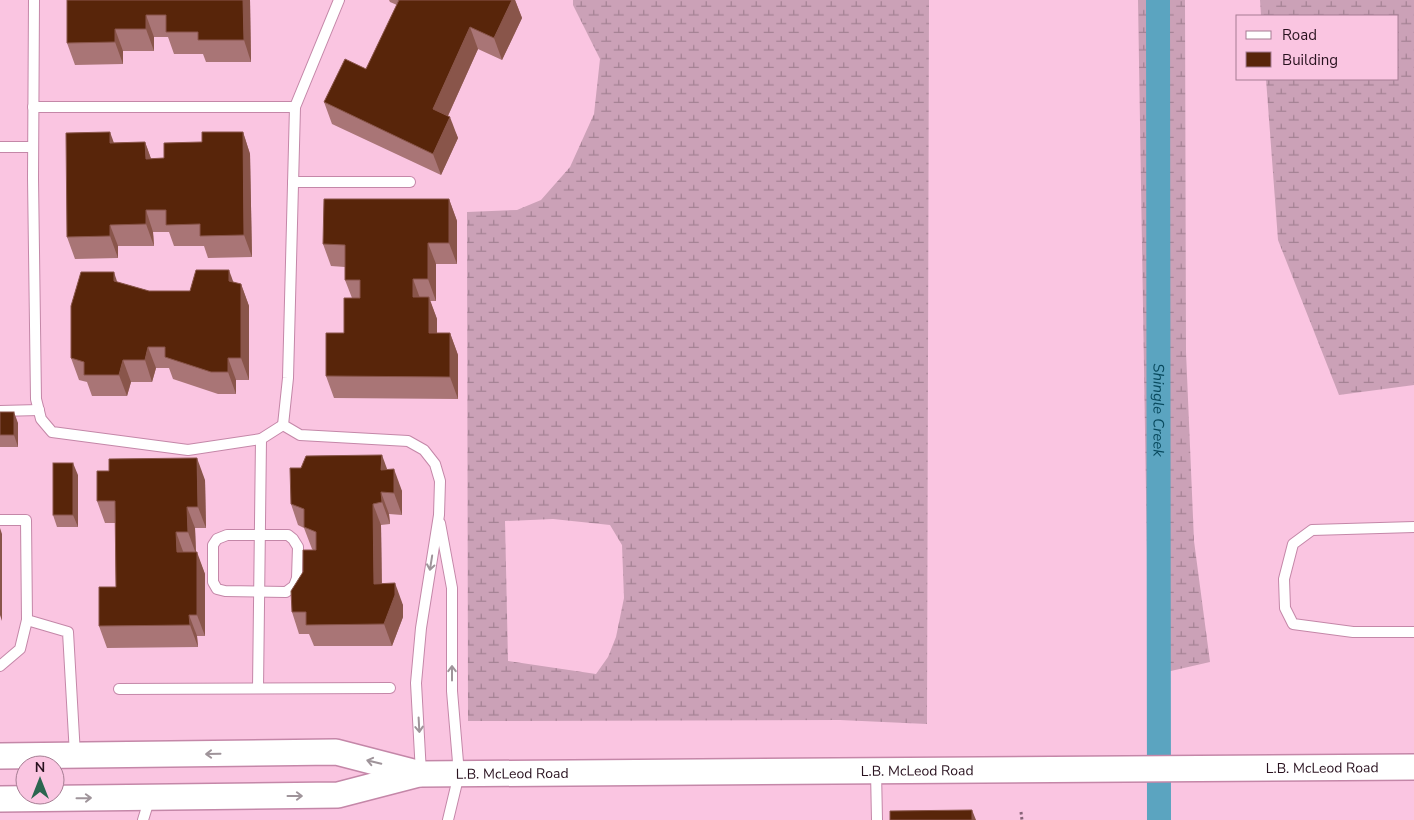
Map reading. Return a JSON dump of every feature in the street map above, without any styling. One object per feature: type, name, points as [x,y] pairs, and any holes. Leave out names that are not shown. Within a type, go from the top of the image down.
[{"type":"street","name":"L.B. McLeod Road","points":[[0,756],[336,752],[421,774]]},
{"type":"street","name":"L.B. McLeod Road","points":[[0,799],[147,809],[338,795],[421,774],[1414,767]]},
{"type":"lane","points":[[34,0],[33,146],[36,399],[42,419],[52,432],[188,450],[261,439],[284,425]]},
{"type":"lane","points":[[284,425],[288,378],[295,107],[339,0]]},
{"type":"lane","points":[[33,107],[295,107]]},
{"type":"lane","points":[[0,147],[33,146]]},
{"type":"lane","points":[[293,182],[410,182]]},
{"type":"lane","points":[[0,411],[39,410]]},
{"type":"lane","points":[[284,425],[300,435],[408,441],[424,450],[435,464],[440,482],[439,515],[421,628],[416,683],[421,774]]},
{"type":"lane","points":[[258,688],[261,439]]},
{"type":"lane","points":[[439,515],[452,588],[452,691],[459,774],[448,820]]},
{"type":"lane","points":[[0,520],[26,520],[27,620],[20,649],[0,666]]},
{"type":"lane","points":[[1414,527],[1312,530],[1293,544],[1284,579],[1285,608],[1293,624],[1353,632],[1414,632]]},
{"type":"lane","points":[[227,535],[288,535],[293,539],[298,547],[298,578],[294,586],[286,592],[259,592],[217,590],[213,582],[213,545],[218,539],[227,535]]},
{"type":"lane","points":[[27,620],[68,632],[75,755]]},
{"type":"lane","points":[[119,689],[390,688]]},
{"type":"lane","points":[[876,771],[876,820]]},
{"type":"path","points":[[1021,812],[1022,820]]},
{"type":"green space","points":[[573,0],[929,0],[927,724],[840,720],[468,721],[467,212],[517,210],[541,200],[570,167],[594,114],[600,59],[573,5]],"holes":[[[553,519],[610,525],[622,545],[624,598],[616,637],[608,657],[596,674],[508,661],[505,521]]]},
{"type":"green space","points":[[1138,0],[1185,0],[1186,352],[1194,541],[1210,662],[1149,676]]},
{"type":"green space","points":[[1260,0],[1414,0],[1414,385],[1339,395],[1278,240],[1266,80],[1399,80],[1399,15],[1261,15]]},
{"type":"building","points":[[67,0],[243,0],[244,40],[198,40],[198,32],[166,32],[166,15],[146,15],[146,29],[115,29],[115,42],[67,43]]},
{"type":"building","points":[[399,0],[512,0],[494,38],[470,27],[433,109],[450,117],[433,154],[324,102],[345,59],[366,69]]},
{"type":"building","points":[[110,132],[110,143],[145,142],[146,159],[164,158],[164,143],[202,142],[202,132],[243,132],[244,235],[200,236],[200,224],[166,225],[166,210],[146,210],[146,224],[110,225],[110,236],[67,237],[66,133]]},
{"type":"building","points":[[324,199],[449,199],[449,243],[428,243],[428,279],[413,279],[413,297],[429,297],[429,333],[450,333],[450,377],[326,376],[326,333],[344,333],[344,298],[360,298],[360,280],[345,280],[345,245],[323,244]]},
{"type":"building","points":[[196,270],[229,270],[229,281],[241,284],[241,358],[228,358],[228,372],[211,372],[165,357],[165,347],[148,347],[145,360],[123,360],[119,375],[84,375],[84,362],[71,358],[71,306],[81,272],[114,272],[114,281],[149,291],[190,291]]},
{"type":"building","points":[[0,412],[14,412],[14,435],[0,435]]},
{"type":"building","points":[[382,455],[381,470],[394,469],[394,493],[381,492],[382,502],[373,504],[374,584],[395,583],[395,595],[384,624],[306,625],[306,612],[292,612],[291,591],[303,572],[303,550],[316,550],[316,532],[304,527],[304,509],[291,504],[290,468],[301,468],[306,456]]},
{"type":"building","points":[[197,458],[198,507],[187,507],[188,532],[176,532],[177,552],[197,552],[197,615],[189,615],[190,625],[99,626],[99,587],[116,587],[115,501],[97,501],[97,471],[109,471],[109,459]]},
{"type":"building","points":[[53,463],[73,463],[73,515],[53,515]]},
{"type":"building","points":[[972,810],[972,820],[890,820],[890,811]]},
{"type":"waterway","name":"Shingle Creek","points":[[1158,0],[1159,820]]}]
